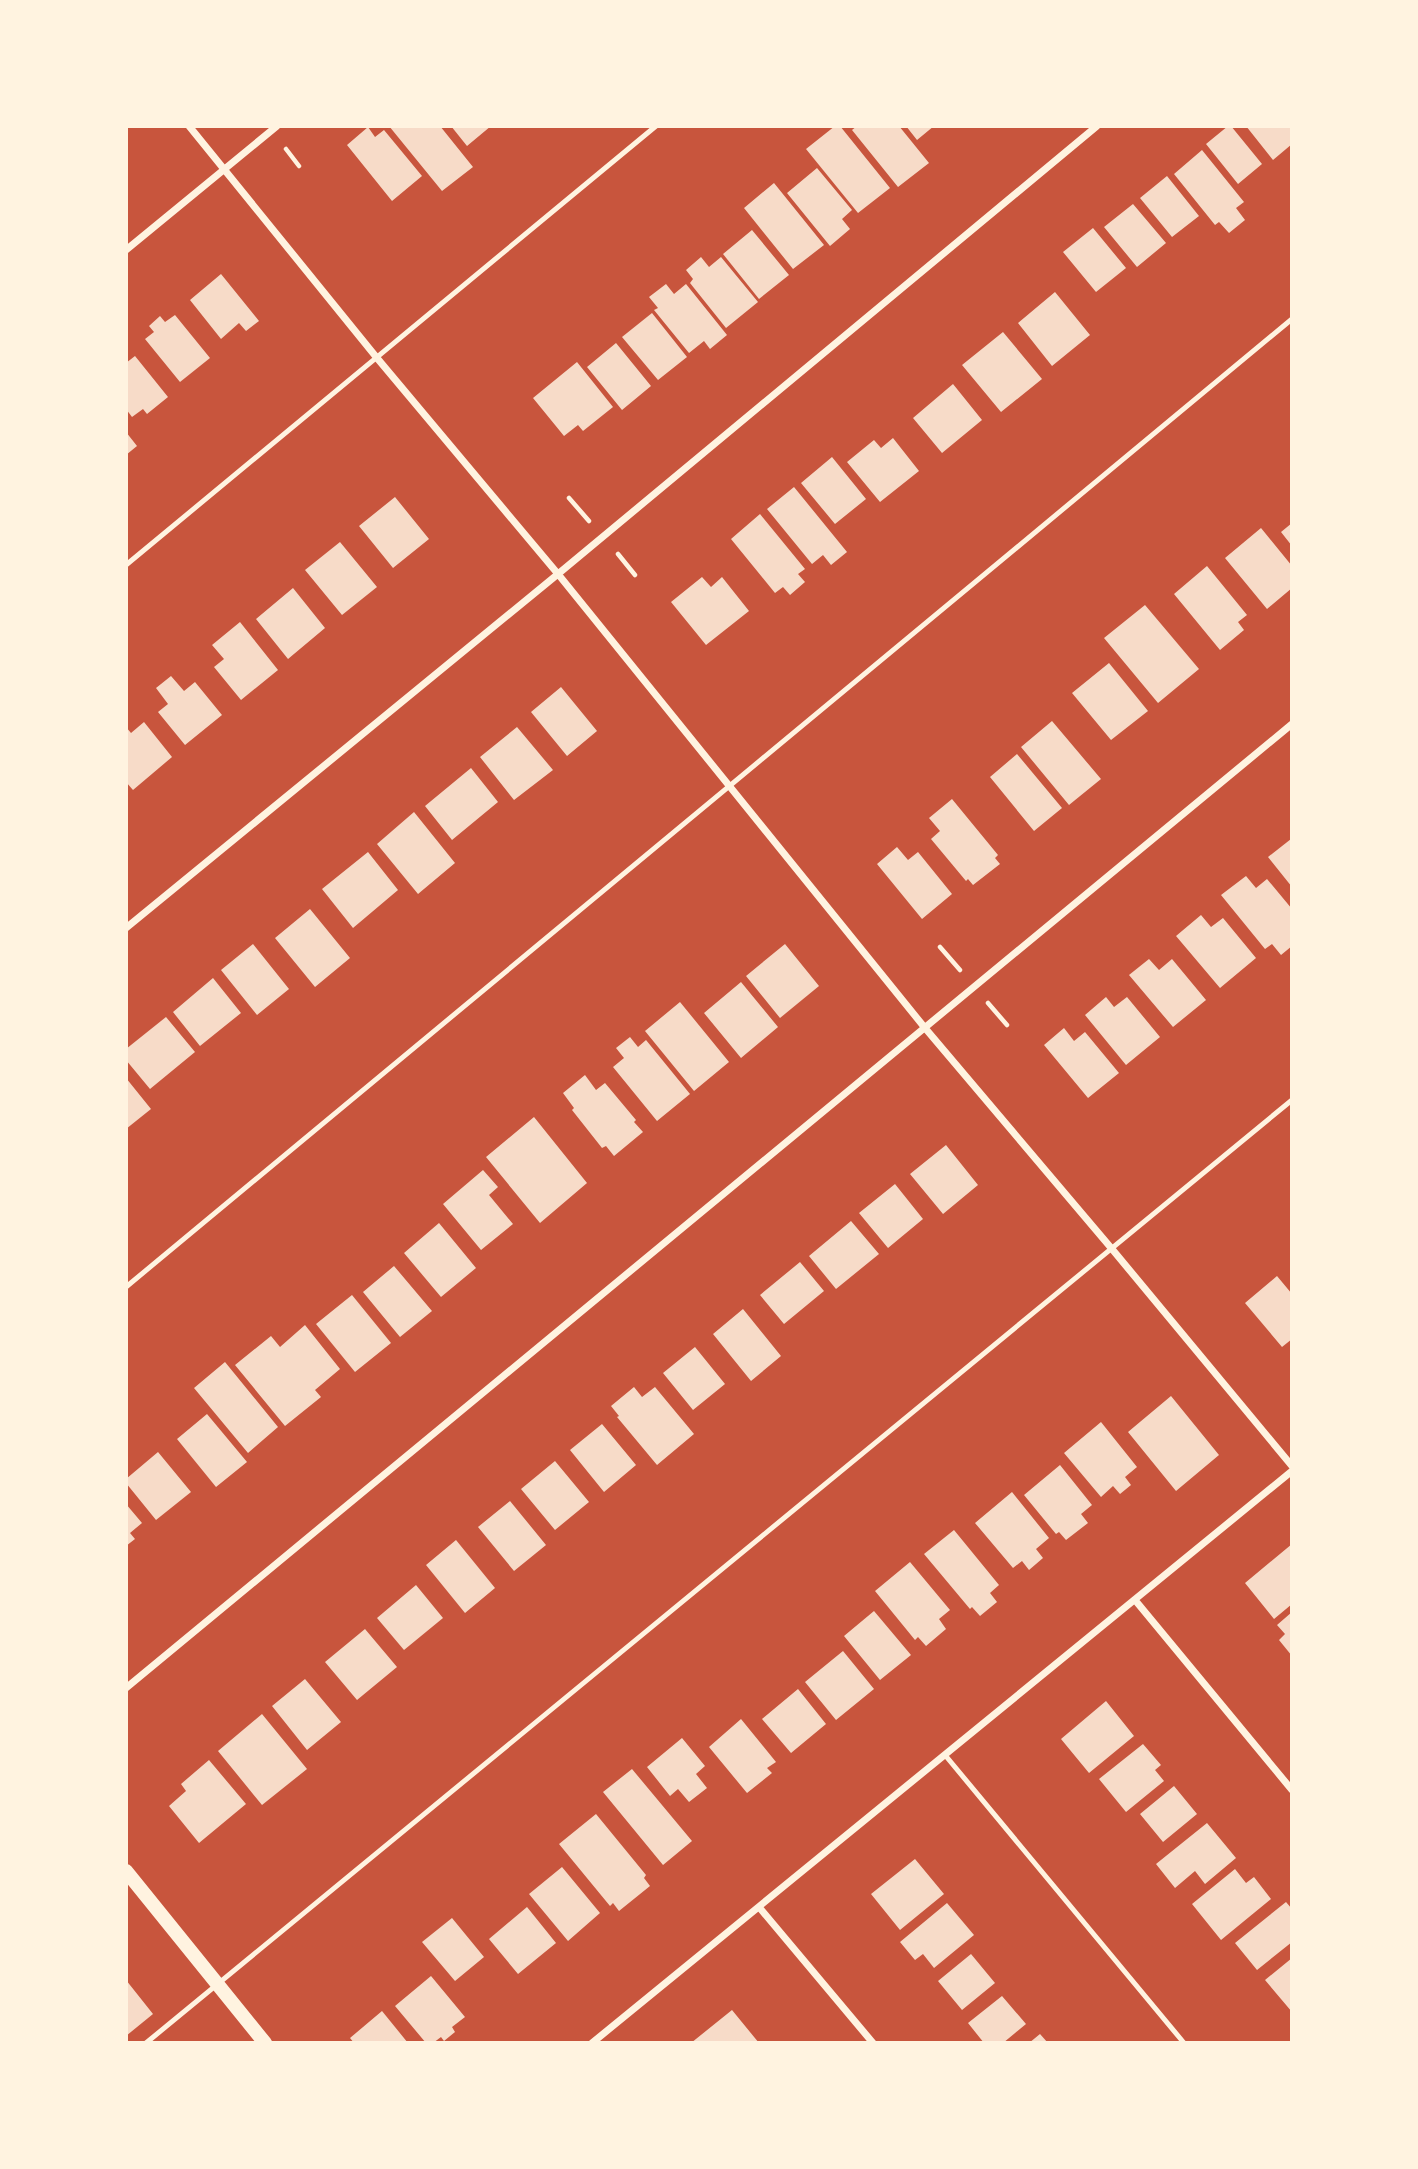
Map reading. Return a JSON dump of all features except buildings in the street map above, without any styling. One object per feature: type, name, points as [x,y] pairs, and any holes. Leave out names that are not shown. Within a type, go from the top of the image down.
[{"type":"main road","points":[[126,1871],[265,2043]]},
{"type":"street","points":[[189,126],[377,358],[558,574],[925,1028],[1112,1248],[1292,1469],[592,2043]]},
{"type":"street","points":[[126,250],[277,126]]},
{"type":"street","points":[[126,928],[558,574],[1097,126]]},
{"type":"street","points":[[126,1688],[1292,724]]},
{"type":"street","points":[[1135,1600],[1292,1790]]},
{"type":"street","points":[[759,1907],[873,2043]]},
{"type":"lane","points":[[126,565],[656,126]]},
{"type":"lane","points":[[126,1287],[1292,319]]},
{"type":"lane","points":[[146,2043],[1292,1100]]},
{"type":"lane","points":[[945,1755],[1184,2043]]}]
